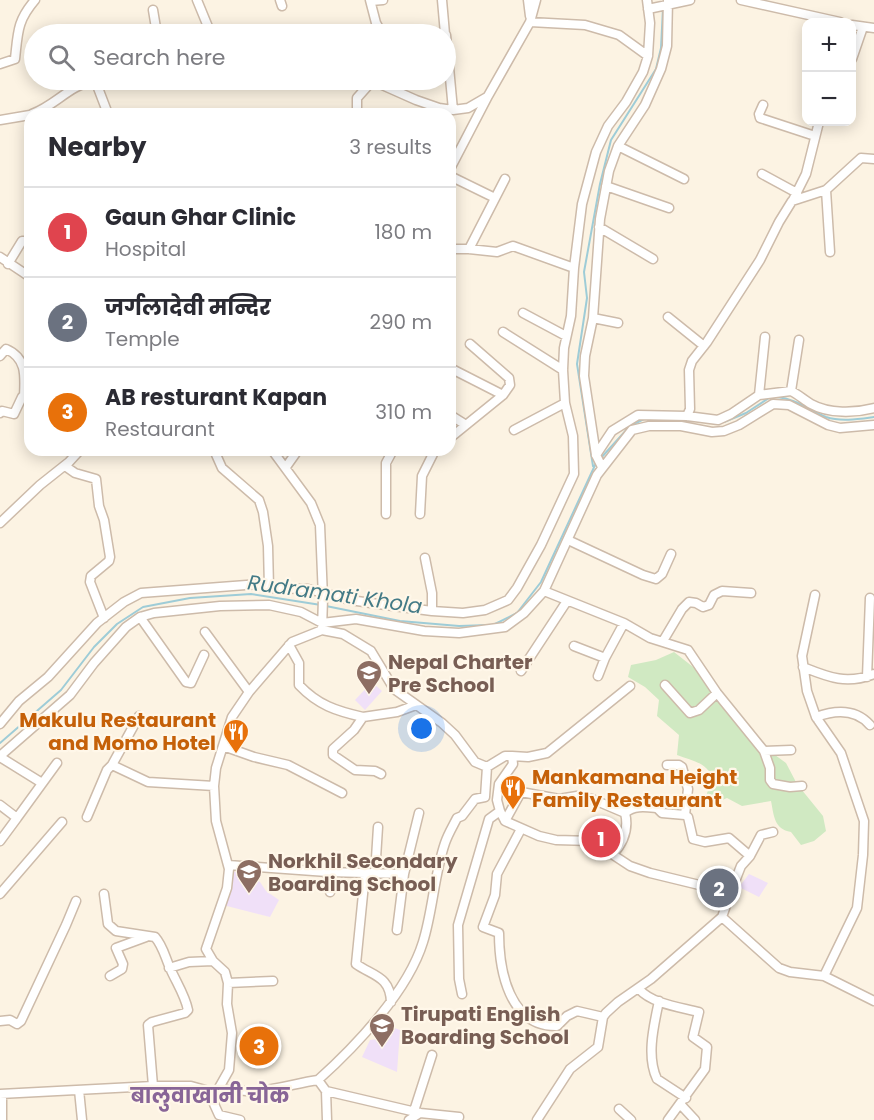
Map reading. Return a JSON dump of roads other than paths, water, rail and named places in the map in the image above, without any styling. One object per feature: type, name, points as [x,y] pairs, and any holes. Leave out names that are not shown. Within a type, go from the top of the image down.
[{"type":"street","points":[[0,64],[15,59],[19,24],[35,0]]},
{"type":"street","points":[[197,0],[208,24]]},
{"type":"street","points":[[377,24],[370,1],[383,0]]},
{"type":"street","points":[[442,0],[445,24]]},
{"type":"street","points":[[528,0],[530,22]]},
{"type":"street","points":[[456,155],[530,22],[536,0]]},
{"type":"street","points":[[0,723],[19,701],[48,677],[104,618],[124,602],[141,593],[259,584],[269,588],[308,589],[323,595],[350,600],[463,613],[485,610],[508,600],[541,545],[574,474],[573,436],[565,403],[563,370],[582,204],[596,152],[608,126],[626,102],[643,72],[648,56],[650,6],[690,0]]},
{"type":"street","points":[[741,0],[822,18]]},
{"type":"street","points":[[602,467],[596,455],[584,376],[585,356],[593,318],[599,226],[606,186],[618,146],[645,105],[661,69],[667,46],[667,4]]},
{"type":"street","points":[[153,10],[156,24]]},
{"type":"street","points":[[530,22],[585,25],[619,35],[648,56]]},
{"type":"street","points":[[856,26],[874,28]]},
{"type":"street","points":[[856,47],[863,27]]},
{"type":"street","points":[[45,108],[69,90]]},
{"type":"street","points":[[98,90],[106,108]]},
{"type":"street","points":[[357,108],[357,98],[364,90]]},
{"type":"street","points":[[395,90],[429,105],[443,108]]},
{"type":"street","points":[[451,90],[453,108]]},
{"type":"street","points":[[456,110],[468,108],[488,96]]},
{"type":"street","points":[[763,105],[759,114],[760,118],[815,136]]},
{"type":"street","points":[[0,120],[24,115]]},
{"type":"street","points":[[687,416],[690,409],[689,370],[696,353],[704,346],[760,260],[779,222],[795,197],[806,174],[818,126]]},
{"type":"street","points":[[618,146],[684,179]]},
{"type":"street","points":[[762,174],[795,197],[826,190],[861,159],[874,159]]},
{"type":"street","points":[[456,179],[495,198]]},
{"type":"street","points":[[469,249],[505,179]]},
{"type":"street","points":[[606,186],[669,208]]},
{"type":"street","points":[[826,190],[830,252]]},
{"type":"street","points":[[599,226],[653,259]]},
{"type":"street","points":[[8,264],[24,242]]},
{"type":"street","points":[[456,249],[497,252],[513,246],[574,268]]},
{"type":"street","points":[[0,257],[24,273]]},
{"type":"street","points":[[523,313],[566,336]]},
{"type":"street","points":[[668,317],[704,346]]},
{"type":"street","points":[[593,318],[618,323]]},
{"type":"street","points":[[503,332],[563,370]]},
{"type":"street","points":[[759,395],[765,337]]},
{"type":"street","points":[[791,390],[799,340]]},
{"type":"street","points":[[456,433],[503,394],[510,385],[509,378],[470,344]]},
{"type":"street","points":[[0,356],[6,349],[15,353],[24,371]]},
{"type":"street","points":[[456,371],[503,394]]},
{"type":"street","points":[[596,455],[612,431],[638,415],[687,416],[718,420],[759,395],[791,390],[812,405],[830,410],[853,412],[874,408]]},
{"type":"street","points":[[0,413],[2,411],[14,414],[24,401]]},
{"type":"street","points":[[514,430],[565,403]]},
{"type":"street","points":[[240,1120],[218,1117],[214,1104],[216,1093],[229,1070],[232,1033],[227,1004],[228,982],[225,972],[213,961],[206,949],[227,888],[228,865],[216,821],[214,786],[216,768],[232,717],[249,692],[292,642],[322,623],[356,619],[424,632],[459,633],[498,630],[513,622],[544,591],[602,467],[632,430],[640,427],[681,426],[712,432],[724,431],[773,405],[789,405],[828,425],[840,428],[874,425]]},
{"type":"street","points":[[456,419],[466,425]]},
{"type":"street","points":[[0,523],[74,456]]},
{"type":"street","points":[[217,456],[222,468],[259,500],[268,546],[269,588]]},
{"type":"street","points":[[277,456],[311,503],[320,525],[322,623]]},
{"type":"street","points":[[286,468],[294,456]]},
{"type":"street","points":[[386,514],[386,463],[390,456]]},
{"type":"street","points":[[420,514],[422,476],[432,456]]},
{"type":"street","points":[[65,466],[75,473],[96,479],[99,506],[104,520],[110,557],[109,561],[90,576],[90,582],[104,618]]},
{"type":"street","points":[[568,540],[656,579],[662,574],[671,554]]},
{"type":"street","points":[[425,558],[432,593],[432,611]]},
{"type":"street","points":[[544,591],[624,623],[650,638],[688,650],[717,693],[764,751],[770,768],[770,780],[773,784],[790,787],[802,786]]},
{"type":"street","points":[[663,641],[682,609],[689,602],[703,607],[709,605],[714,595],[722,591],[751,593]]},
{"type":"street","points":[[814,595],[803,647],[802,667],[807,691],[816,717],[841,753],[864,821],[857,908],[824,976]]},
{"type":"street","points":[[802,667],[817,675],[841,680],[871,676],[870,598]]},
{"type":"street","points":[[521,671],[567,601]]},
{"type":"street","points":[[42,783],[0,756],[70,695],[94,663],[126,627],[140,617],[154,613],[269,605],[301,612],[371,651],[393,689],[455,735],[475,762],[487,767]]},
{"type":"street","points":[[140,617],[186,682],[191,682],[204,655]]},
{"type":"street","points":[[598,676],[624,623]]},
{"type":"street","points":[[205,632],[249,692]]},
{"type":"street","points":[[290,645],[299,663],[299,685],[307,694],[336,711],[363,717],[397,712],[416,705]]},
{"type":"street","points":[[574,646],[605,658]]},
{"type":"street","points":[[665,685],[690,713],[699,710],[717,693]]},
{"type":"street","points":[[487,767],[505,756],[528,757],[547,753],[630,686]]},
{"type":"street","points":[[816,717],[833,710],[848,712],[864,719],[870,725]]},
{"type":"street","points":[[87,817],[107,770],[139,716]]},
{"type":"street","points":[[363,717],[354,730],[333,749],[333,755],[355,770],[375,771],[381,774]]},
{"type":"street","points":[[223,747],[254,758],[288,765],[342,794]]},
{"type":"street","points":[[764,751],[791,750]]},
{"type":"street","points":[[512,756],[513,764],[499,784],[497,800],[505,821],[521,829],[556,840],[592,842],[630,866],[680,882],[730,894]]},
{"type":"street","points":[[0,841],[57,763]]},
{"type":"street","points":[[112,765],[148,782],[214,786]]},
{"type":"street","points":[[667,765],[682,767],[688,789],[685,815],[688,817],[693,839],[705,842],[729,838],[750,856]]},
{"type":"street","points":[[2,1120],[1,1094],[153,1086],[191,1086],[216,1093],[225,1089],[252,1092],[318,1080],[391,1002],[416,963],[424,942],[445,842],[457,818],[462,816],[475,799],[485,797],[487,767]]},
{"type":"street","points":[[505,821],[521,792],[559,799],[578,796],[592,799],[625,813]]},
{"type":"street","points":[[0,805],[17,818]]},
{"type":"street","points":[[613,854],[622,844],[626,833],[625,813],[630,808],[657,808],[662,813],[685,815]]},
{"type":"street","points":[[462,994],[459,979],[458,925],[489,819],[500,812]]},
{"type":"street","points":[[398,930],[404,874],[419,813]]},
{"type":"street","points":[[0,894],[62,822]]},
{"type":"street","points":[[375,874],[378,827]]},
{"type":"street","points":[[521,829],[497,874],[495,895],[483,927],[499,933],[501,968],[506,985],[523,1015],[548,1026],[557,1026],[567,1016],[577,1011],[603,1017]]},
{"type":"street","points":[[537,1120],[570,1069],[598,1047],[603,1017],[618,1002],[639,989],[722,917],[741,866],[750,856],[761,835],[773,832]]},
{"type":"street","points":[[228,865],[364,874],[404,874]]},
{"type":"street","points":[[327,872],[330,892]]},
{"type":"street","points":[[364,874],[356,964],[384,980],[391,992],[391,1002]]},
{"type":"street","points":[[104,894],[108,924],[112,929],[149,935],[155,937],[160,943],[169,968],[186,1002],[188,1010],[186,1013],[148,1025],[153,1086]]},
{"type":"street","points":[[0,1021],[10,1020],[17,1024],[21,1021],[76,901]]},
{"type":"street","points":[[722,917],[779,968],[790,972],[824,976],[874,1001]]},
{"type":"street","points":[[110,976],[122,969],[123,964],[116,948],[149,935]]},
{"type":"street","points":[[169,968],[189,962],[213,961]]},
{"type":"street","points":[[228,982],[273,981]]},
{"type":"street","points":[[639,989],[645,995],[659,1001],[699,1011],[693,1037],[706,1045],[705,1069],[668,1120]]},
{"type":"street","points":[[659,1001],[652,1052],[654,1074],[683,1102],[695,1120]]},
{"type":"street","points":[[409,1120],[417,1112],[432,1055]]},
{"type":"street","points":[[318,1080],[326,1090],[327,1120]]},
{"type":"street","points":[[79,1090],[82,1120]]},
{"type":"street","points":[[326,1090],[417,1112],[459,1117]]},
{"type":"street","points":[[619,1109],[631,1120]]},
{"type":"waterway","points":[[593,466],[577,364],[587,298],[584,272],[600,184],[611,140],[656,69],[661,48],[663,8]]},
{"type":"waterway","points":[[777,397],[796,402],[832,419],[850,420],[874,417]]},
{"type":"waterway","points":[[724,422],[746,413],[769,398]]},
{"type":"waterway","points":[[600,459],[630,426],[644,419]]},
{"type":"waterway","name":"Rudramati Khola","points":[[495,624],[517,613],[541,582],[596,463]]},
{"type":"waterway","name":"Rudramati Khola","points":[[0,743],[61,690],[94,647],[117,624],[143,607],[190,598],[251,594],[321,605]]},
{"type":"waterway","name":"Rudramati Khola","points":[[326,606],[400,621],[459,626],[490,625]]},
{"type":"place","name":"Nepal Charter Pre School","points":[[369,696]]},
{"type":"place","name":"Makulu Restaurant and Momo Hotel","points":[[236,755]]},
{"type":"place","name":"Mankamana Height Family Restaurant","points":[[513,811]]},
{"type":"place","name":"Gaun Ghar Clinic","points":[[601,838]]},
{"type":"place","name":"जर्गलादेवी मन्दिर","points":[[719,888]]},
{"type":"place","name":"Norkhil Secondary Boarding School","points":[[249,895]]},
{"type":"place","name":"AB resturant Kapan","points":[[259,1046]]},
{"type":"place","name":"Tirupati English Boarding School","points":[[382,1049]]},
{"type":"district","name":"बालुवाखानी चोक","points":[[210,1095]]}]
